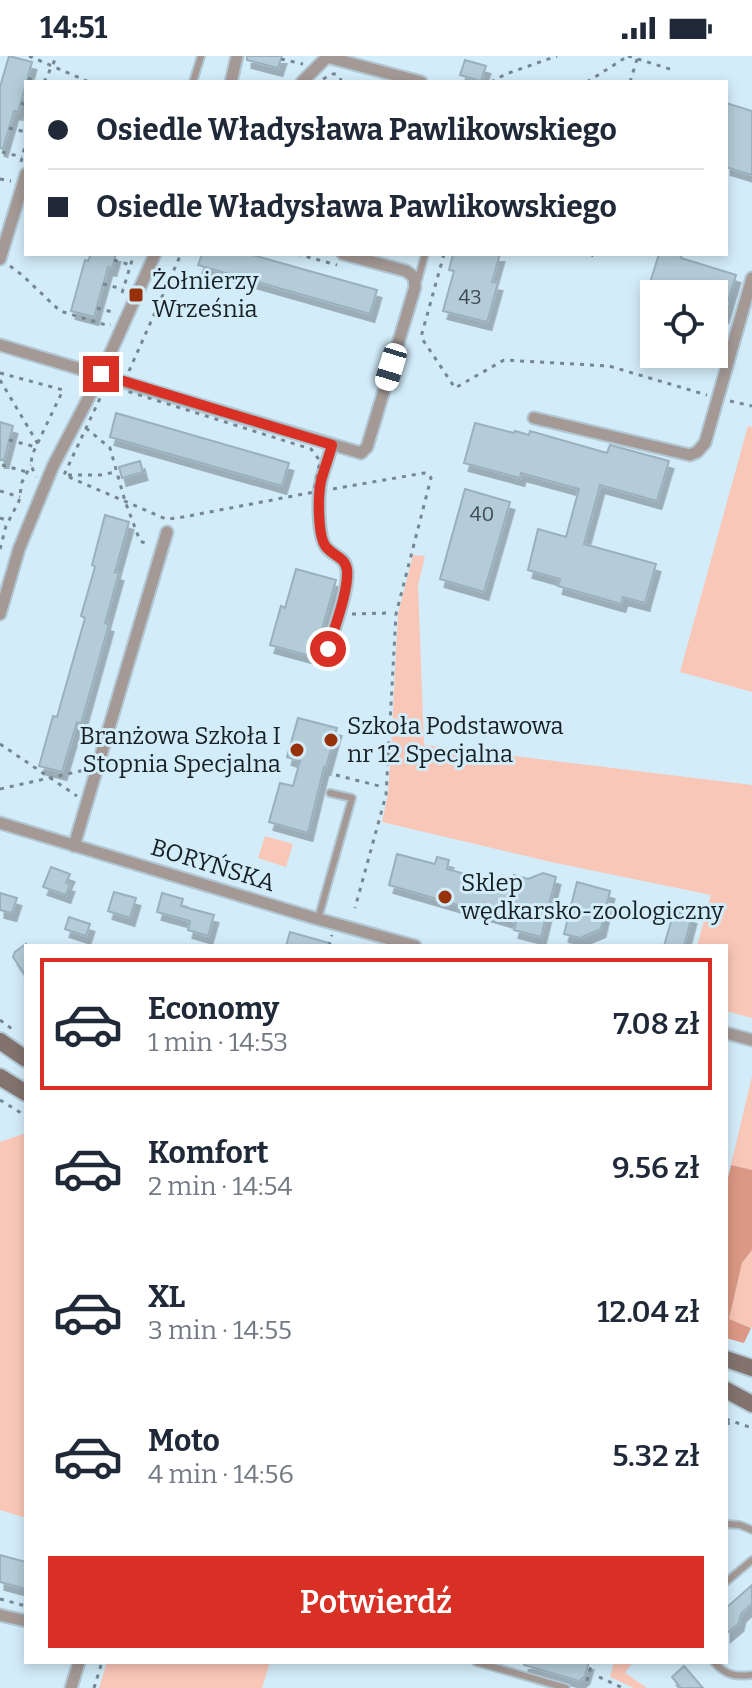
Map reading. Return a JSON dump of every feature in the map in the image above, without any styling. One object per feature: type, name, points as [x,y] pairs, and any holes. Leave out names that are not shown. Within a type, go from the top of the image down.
[{"type":"street","points":[[231,80],[237,56]]},
{"type":"street","points":[[304,80],[328,57],[414,80]]},
{"type":"street","points":[[0,259],[24,181]]},
{"type":"street","points":[[0,614],[19,549],[53,466],[101,374],[154,256]]},
{"type":"street","points":[[0,345],[361,453],[367,447],[415,287],[414,277],[406,271],[350,256]]},
{"type":"street","points":[[534,418],[690,455],[697,452],[705,443],[752,278]]},
{"type":"street","points":[[328,649],[347,576],[347,567],[342,559],[327,549],[321,538],[321,482],[332,445]]},
{"type":"street","points":[[74,846],[167,532]]},
{"type":"street","name":"BORYŃSKA","points":[[0,823],[408,944]]},
{"type":"street","points":[[728,1034],[752,1040]]},
{"type":"street","points":[[0,1041],[23,1047]]},
{"type":"street","points":[[0,1077],[24,1092]]},
{"type":"street","points":[[728,1360],[752,1368]]},
{"type":"street","points":[[728,1390],[752,1396]]},
{"type":"street","points":[[728,1390],[752,1404]]},
{"type":"street","points":[[0,1615],[24,1621]]},
{"type":"street","points":[[71,1688],[78,1664]]},
{"type":"lane","points":[[194,80],[201,56]]},
{"type":"lane","points":[[415,287],[424,256]]},
{"type":"lane","points":[[318,919],[352,798],[330,793]]},
{"type":"lane","points":[[728,1524],[752,1530]]},
{"type":"lane","points":[[728,1580],[752,1560]]},
{"type":"lane","points":[[483,1664],[566,1688]]},
{"type":"lane","points":[[716,1664],[721,1671],[752,1675]]},
{"type":"path","points":[[29,56],[84,80]]},
{"type":"path","points":[[45,80],[57,56]]},
{"type":"path","points":[[281,59],[306,64],[308,56]]},
{"type":"path","points":[[495,80],[557,56]]},
{"type":"path","points":[[590,80],[628,56],[673,70]]},
{"type":"path","points":[[631,80],[638,57]]},
{"type":"path","points":[[324,80],[333,74],[344,74],[341,80]]},
{"type":"path","points":[[28,78],[32,80]]},
{"type":"path","points":[[9,128],[24,132]]},
{"type":"path","points":[[2,152],[22,157]]},
{"type":"path","points":[[0,179],[15,182]]},
{"type":"path","points":[[120,301],[133,256]]},
{"type":"path","points":[[129,371],[180,256]]},
{"type":"path","points":[[443,256],[421,337],[455,388],[504,360],[609,366],[752,406]]},
{"type":"path","points":[[594,256],[597,258]]},
{"type":"path","points":[[0,259],[60,311],[113,325]]},
{"type":"path","points":[[114,260],[131,265]]},
{"type":"path","points":[[103,284],[123,289]]},
{"type":"path","points":[[97,308],[116,313]]},
{"type":"path","points":[[0,373],[63,390],[22,482],[20,497],[0,547]]},
{"type":"path","points":[[0,380],[37,446]]},
{"type":"path","points":[[109,388],[311,449],[320,461],[314,492],[166,519],[64,475],[102,394],[109,388]]},
{"type":"path","points":[[86,428],[110,448],[140,541],[151,545]]},
{"type":"path","points":[[9,440],[37,446]]},
{"type":"path","points":[[2,465],[27,472]]},
{"type":"path","points":[[31,465],[42,492]]},
{"type":"path","points":[[64,475],[117,472]]},
{"type":"path","points":[[326,491],[424,473],[431,478],[396,614],[386,795],[355,908]]},
{"type":"path","points":[[0,491],[20,497]]},
{"type":"path","points":[[0,518],[9,521]]},
{"type":"path","points":[[339,609],[351,614],[388,613]]},
{"type":"path","points":[[0,744],[80,798]]},
{"type":"path","points":[[0,789],[89,769]]},
{"type":"path","points":[[336,775],[383,787]]},
{"type":"path","points":[[330,944],[333,932]]},
{"type":"path","points":[[0,1020],[23,1047]]},
{"type":"path","points":[[0,1100],[24,1115]]},
{"type":"path","points":[[728,1421],[752,1428]]},
{"type":"path","points":[[0,1599],[24,1605]]},
{"type":"path","points":[[94,1688],[101,1664]]},
{"type":"path","points":[[587,1681],[591,1664]]},
{"type":"path","points":[[599,1677],[623,1688]]},
{"type":"shaded area","points":[[748,426],[752,427],[752,692],[680,672]]},
{"type":"shaded area","points":[[413,555],[425,556],[418,585],[424,745],[752,785],[752,1018],[728,1012],[728,944],[698,944],[711,895],[551,862],[382,822],[388,794],[393,732],[398,614]]},
{"type":"shaded area","points":[[265,836],[293,844],[286,867],[258,858]]},
{"type":"shaded area","points":[[752,1076],[752,1170],[731,1165]]},
{"type":"shaded area","points":[[24,1134],[24,1517],[0,1510],[0,1142]]},
{"type":"shaded area","points":[[731,1165],[752,1170],[752,1250],[742,1263],[729,1319],[751,1328],[744,1343],[728,1339],[728,1178]]},
{"type":"shaded area","points":[[752,1250],[751,1328],[729,1319],[742,1263]]},
{"type":"shaded area","points":[[106,1664],[269,1664],[262,1688],[99,1688]]},
{"type":"shaded area","points":[[613,1664],[632,1664],[625,1673],[647,1688],[634,1688],[610,1677]]},
{"type":"building","points":[[9,56],[32,62],[27,80],[24,80],[18,112],[14,111],[3,149],[0,148],[0,87]]},
{"type":"building","points":[[247,56],[282,56],[278,68],[247,60]]},
{"type":"building","points":[[465,60],[486,66],[481,80],[460,75]]},
{"type":"building","points":[[728,104],[752,111],[752,175],[728,168]]},
{"type":"building","points":[[90,256],[115,256],[112,268],[108,267],[94,317],[71,311],[85,260],[88,261]]},
{"type":"building","points":[[201,256],[256,256],[377,290],[370,314],[198,265]]},
{"type":"building","points":[[452,256],[499,256],[492,282],[498,283],[487,322],[443,311],[454,271],[449,270]]},
{"type":"building","points":[[658,256],[682,256],[736,275],[728,302],[728,280],[651,280]]},
{"type":"building","points":[[116,413],[289,463],[282,486],[110,437]]},
{"type":"building","points":[[0,422],[13,426],[4,460],[0,460]]},
{"type":"building","points":[[475,423],[514,433],[529,435],[530,431],[607,453],[610,445],[669,461],[657,501],[600,485],[584,544],[656,564],[645,603],[623,597],[621,604],[558,586],[560,579],[528,570],[538,529],[566,537],[579,489],[521,473],[520,478],[464,463]]},
{"type":"building","points":[[140,461],[143,472],[122,478],[119,467]]},
{"type":"building","points":[[465,489],[510,502],[484,592],[440,579]]},
{"type":"building","points":[[105,515],[129,522],[105,623],[109,624],[81,724],[77,722],[62,772],[39,766],[53,716],[57,717],[85,618],[81,616]]},
{"type":"building","points":[[296,569],[336,580],[314,657],[270,645]]},
{"type":"building","points":[[298,718],[337,728],[308,833],[269,822],[280,783],[293,786],[300,761],[287,757]]},
{"type":"building","points":[[397,854],[435,864],[437,857],[449,860],[447,869],[500,884],[502,876],[528,879],[543,873],[556,877],[541,937],[514,930],[516,922],[389,885]]},
{"type":"building","points":[[51,867],[70,874],[66,895],[43,887]]},
{"type":"building","points":[[577,882],[610,891],[601,929],[580,938],[564,934]]},
{"type":"building","points":[[114,892],[136,898],[130,918],[108,911]]},
{"type":"building","points":[[0,893],[17,898],[12,913],[0,910]]},
{"type":"building","points":[[162,893],[183,899],[181,906],[214,915],[208,936],[188,930],[190,921],[157,912]]},
{"type":"building","points":[[674,911],[692,916],[685,944],[665,944]]},
{"type":"building","points":[[69,917],[90,924],[86,936],[65,929]]},
{"type":"building","points":[[290,932],[329,943],[329,944],[287,944]]},
{"type":"building","points":[[24,945],[24,973],[13,957]]},
{"type":"building","points":[[0,1555],[24,1561],[24,1588],[0,1582]]},
{"type":"building","points":[[752,1585],[752,1604],[728,1632],[728,1606]]},
{"type":"building","points":[[588,1664],[585,1676],[579,1681],[524,1665]]},
{"type":"building","points":[[684,1666],[703,1688],[681,1688],[672,1677]]},
{"type":"place","name":"Żołnierzy Września","points":[[136,295]]},
{"type":"place","name":"Szkoła Podstawowa nr 12 Specjalna","points":[[331,740]]},
{"type":"place","name":"Branżowa Szkoła I Stopnia Specjalna","points":[[297,750]]},
{"type":"place","name":"Sklep wędkarsko-zoologiczny","points":[[445,897]]},
{"type":"route","points":[[101,374],[332,445],[321,482],[321,538],[327,549],[342,559],[347,567],[347,576],[328,649]]}]
